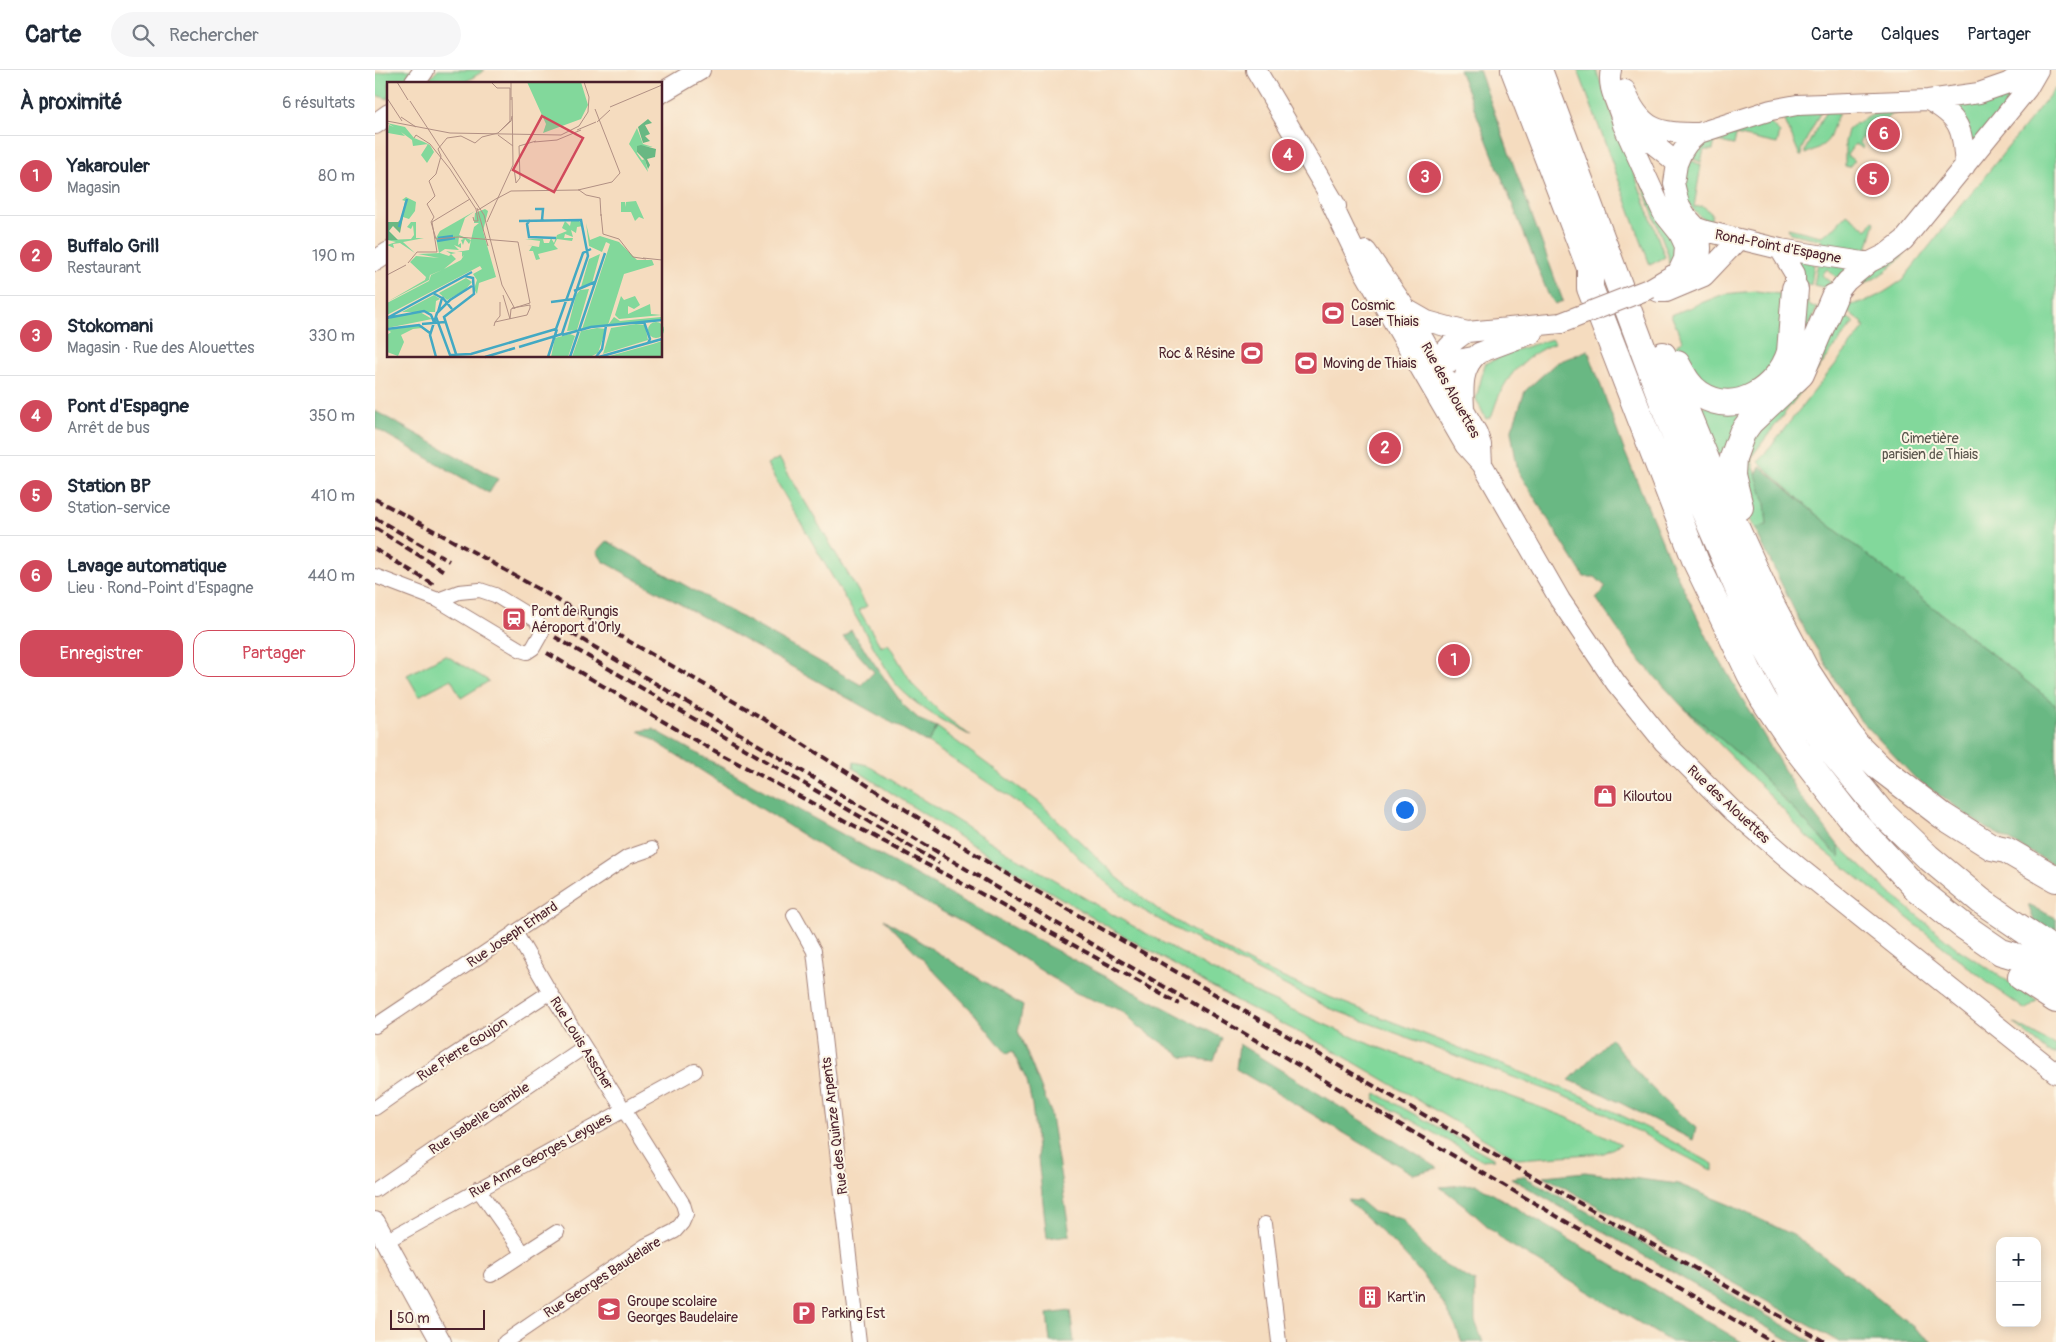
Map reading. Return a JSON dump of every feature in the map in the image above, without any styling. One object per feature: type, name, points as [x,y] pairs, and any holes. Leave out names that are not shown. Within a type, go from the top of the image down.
[{"type":"highway","points":[[1495,70],[1579,278],[1590,288]]},
{"type":"highway","points":[[1514,70],[1590,268],[1590,288],[1696,562],[1764,700],[1799,752],[1849,816],[1917,889],[1961,925],[2001,952],[2025,959],[2056,980]]},
{"type":"highway","points":[[1539,70],[1703,509],[1753,623],[1791,694],[1823,741],[1881,812],[1928,857],[1981,902],[2056,952]]},
{"type":"highway","points":[[1558,70],[1658,344],[1750,559],[1787,637],[1826,704],[1856,744],[1880,768],[1898,782],[1943,816],[1992,846],[2006,850],[2056,879]]},
{"type":"highway","points":[[1658,344],[1673,355],[1682,373],[1699,393],[1706,398],[1725,403],[1739,402],[1750,398],[1775,380],[1787,361],[1790,352],[1795,289]]},
{"type":"highway","points":[[1750,559],[1753,543],[1740,507],[1732,475],[1736,446],[1750,422],[1801,374],[1834,297]]},
{"type":"highway","points":[[1992,846],[2002,857],[2056,890]]},
{"type":"highway","points":[[2001,952],[2003,961],[2008,967],[2056,1000]]},
{"type":"street","points":[[415,82],[424,70]]},
{"type":"street","points":[[663,92],[700,70]]},
{"type":"street","name":"Rue des Alouettes","points":[[1256,70],[1328,196],[1364,271],[1465,445],[1482,464],[1560,600],[1616,683],[1664,742],[1733,811],[1797,866],[2056,1073]]},
{"type":"street","points":[[1666,282],[1684,259],[1685,246],[1658,203],[1623,125],[1622,117],[1611,88],[1609,78],[1612,70],[1618,74],[1633,108],[1645,124],[1658,130],[1675,133],[1699,133],[1797,104],[1928,100],[1979,93],[2007,83],[2027,70]]},
{"type":"street","points":[[1834,297],[1847,281],[1870,262],[1886,254],[1904,240],[2027,90],[2038,70]]},
{"type":"street","points":[[1928,100],[1948,111],[1957,123],[1963,140],[1965,166]]},
{"type":"street","points":[[375,124],[387,115]]},
{"type":"street","points":[[1622,117],[1638,134],[1664,152],[1677,164]]},
{"type":"street","name":"Rond-Point d'Espagne","points":[[1699,133],[1688,143],[1677,164],[1674,183],[1675,193],[1687,217],[1697,228],[1738,240],[1780,249],[1870,262]]},
{"type":"street","name":"Rue des Alouettes","points":[[1328,196],[1405,309],[1477,433],[1481,445],[1482,464]]},
{"type":"street","points":[[1465,413],[1463,378],[1473,358],[1479,353],[1666,282],[1689,268],[1699,259],[1701,248],[1697,228]]},
{"type":"street","points":[[1666,282],[1704,276],[1738,240]]},
{"type":"street","points":[[1780,249],[1795,274],[1795,289]]},
{"type":"street","points":[[375,261],[387,253]]},
{"type":"street","points":[[1364,271],[1387,295],[1417,348],[1437,364],[1473,358]]},
{"type":"street","points":[[1405,309],[1427,321],[1467,332],[1561,323]]},
{"type":"street","points":[[1431,386],[1437,364],[1449,345],[1467,332]]},
{"type":"street","points":[[375,576],[437,600],[521,650],[527,652],[533,648],[542,632],[541,626],[536,620],[495,595],[480,590],[459,592],[437,600]]},
{"type":"street","name":"Rue Joseph Erhard","points":[[375,1026],[628,857],[651,849]]},
{"type":"street","name":"Rue des Quinze Arpents","points":[[794,915],[814,951],[859,1342]]},
{"type":"street","name":"Rue Louis Asscher","points":[[515,932],[550,992],[683,1204]]},
{"type":"street","name":"Rue Pierre Goujon","points":[[375,1108],[550,992]]},
{"type":"street","name":"Rue Isabelle Gamble","points":[[375,1190],[584,1047]]},
{"type":"street","name":"Rue Anne Georges Leygues","points":[[386,1241],[695,1071]]},
{"type":"street","points":[[478,1189],[524,1254]]},
{"type":"street","name":"Rue Georges Baudelaire","points":[[505,1342],[645,1246],[675,1231],[682,1223],[686,1214],[683,1204]]},
{"type":"street","points":[[375,1222],[441,1342]]},
{"type":"street","points":[[1265,1224],[1279,1342]]},
{"type":"street","points":[[491,1275],[557,1232]]},
{"type":"green space","points":[[393,70],[417,70],[408,82],[387,82],[387,98],[375,95],[375,74]]},
{"type":"green space","points":[[438,70],[485,70],[465,82],[426,82]]},
{"type":"green space","points":[[1459,70],[1479,70],[1563,301],[1555,304],[1548,294]]},
{"type":"green space","points":[[1578,70],[1596,70],[1665,257],[1650,265]]},
{"type":"green space","name":"Cimetière parisien de Thiais","points":[[2056,87],[2056,705],[1818,516],[1758,462],[1865,327],[1862,326],[1863,323],[1850,313],[1836,311],[1838,306],[1846,306],[1870,299],[1900,283]]},
{"type":"green space","points":[[2020,88],[1972,149],[1949,102]]},
{"type":"green space","points":[[1897,110],[1897,113],[1890,115],[1885,120],[1882,118],[1869,135],[1871,137],[1868,141],[1863,137],[1859,142],[1863,148],[1855,144],[1847,155],[1854,161],[1849,167],[1845,166],[1845,142],[1848,130],[1855,124],[1880,111]]},
{"type":"green space","points":[[1821,111],[1801,150],[1802,156],[1800,156],[1783,116]]},
{"type":"green space","points":[[1826,111],[1839,113],[1829,138],[1822,145],[1805,154],[1805,150]]},
{"type":"green space","points":[[1761,122],[1771,124],[1780,133],[1777,144],[1736,135],[1734,145],[1715,141],[1713,150],[1704,150],[1701,162],[1689,157],[1702,142]]},
{"type":"green space","points":[[1688,159],[1701,165],[1694,207],[1703,206],[1712,214],[1710,223],[1694,210],[1686,196],[1684,178]]},
{"type":"green space","points":[[1639,177],[1676,244],[1675,252],[1669,265],[1668,254]]},
{"type":"green space","points":[[1847,214],[1867,230],[1873,221],[1875,222],[1866,253],[1820,248],[1822,240],[1790,233],[1788,228],[1821,236],[1832,230]]},
{"type":"green space","points":[[1907,251],[1882,274],[1852,290],[1861,277]]},
{"type":"green space","points":[[1796,257],[1814,264],[1811,285],[1803,283]]},
{"type":"green space","points":[[1818,262],[1847,268],[1831,289],[1814,285]],"holes":[[[1827,269],[1837,278],[1832,284],[1822,275]]]},
{"type":"green space","points":[[1756,291],[1787,295],[1782,351],[1763,382],[1722,396],[1684,366],[1675,347],[1682,340],[1671,315],[1724,294]]},
{"type":"green space","points":[[1806,298],[1810,305],[1817,308],[1796,356]]},
{"type":"green space","points":[[1838,316],[1845,316],[1854,322],[1752,456],[1765,502],[1767,525],[1755,529],[1747,514],[1742,445]]},
{"type":"green space","points":[[1552,339],[1555,343],[1532,355],[1514,372],[1501,392],[1492,416],[1486,419],[1476,399],[1485,364],[1516,350]]},
{"type":"green space","points":[[1588,350],[1624,450],[1672,565],[1713,649],[1797,792],[1838,845],[1840,858],[1749,763],[1681,705],[1636,656],[1596,598],[1606,587],[1595,577],[1584,577],[1518,471],[1511,432],[1525,391],[1556,363]]},
{"type":"green space","points":[[1696,405],[1743,410],[1723,468]]},
{"type":"green space","points":[[375,411],[498,479],[489,493],[375,428]]},
{"type":"green space","points":[[779,458],[867,606],[859,610],[881,647],[888,643],[913,685],[944,716],[971,736],[920,706],[894,682],[767,465]]},
{"type":"green space","points":[[1760,466],[1818,516],[2056,705],[2056,866],[1981,825],[1915,778],[1858,717],[1799,620],[1755,529],[1767,525],[1765,502],[1756,475]]},
{"type":"green space","points":[[607,541],[861,685],[874,672],[843,637],[851,630],[903,705],[920,720],[937,727],[928,743],[603,561],[597,552]]},
{"type":"green space","points":[[445,655],[489,681],[461,698],[451,679],[419,696],[407,675]]},
{"type":"green space","points":[[1681,705],[1749,763],[1840,858],[1838,845],[1891,894],[1958,949],[2037,1000],[2026,1010],[1993,987],[1806,836],[1768,793]]},
{"type":"green space","points":[[937,727],[1040,803],[1118,878],[1160,911],[1201,936],[1252,964],[1309,989],[1582,1096],[1653,1131],[1713,1164],[1713,1171],[1590,1106],[1329,1008],[1172,927],[1134,905],[1091,870],[1043,821],[928,743]]},
{"type":"green space","points":[[653,729],[959,899],[1222,1038],[1214,1061],[1183,1057],[1139,1027],[1123,1011],[1076,993],[984,934],[825,849],[639,731]]},
{"type":"green space","points":[[854,762],[867,765],[1115,916],[1264,997],[1364,1042],[1566,1117],[1621,1144],[1604,1153],[1518,1159],[1328,1047],[1242,1004],[1107,926],[964,840],[853,768]]},
{"type":"green space","points":[[2028,905],[2056,918],[2056,938],[2036,926]]},
{"type":"green space","points":[[884,919],[1023,1006],[1018,1031],[1050,1110],[1070,1235],[1047,1238],[1032,1105],[1027,1081],[1012,1051],[1007,1054],[973,1012]]},
{"type":"green space","points":[[2014,1023],[2056,1046],[2056,1054],[2048,1052]]},
{"type":"green space","points":[[1611,1038],[1629,1063],[1650,1086],[1696,1128],[1693,1140],[1605,1095],[1569,1080]]},
{"type":"green space","points":[[1239,1044],[1438,1168],[1413,1174],[1236,1069]]},
{"type":"green space","points":[[1376,1093],[1495,1159],[1481,1160],[1374,1099]]},
{"type":"green space","points":[[1585,1172],[1678,1184],[1730,1205],[1793,1235],[1848,1274],[1932,1342],[1839,1342],[1544,1176]]},
{"type":"green space","points":[[1523,1176],[1638,1240],[1812,1342],[1792,1342],[1511,1178]]},
{"type":"green space","points":[[1476,1184],[1742,1342],[1671,1342],[1504,1241],[1464,1205],[1440,1187]]},
{"type":"green space","points":[[1347,1200],[1360,1201],[1373,1212],[1402,1219],[1419,1242],[1439,1261],[1475,1282],[1475,1321],[1483,1342],[1462,1342],[1453,1321],[1428,1282],[1397,1247]]},
{"type":"green space","points":[[1070,1311],[1074,1342],[1050,1342],[1047,1314]]},
{"type":"railway","points":[[375,499],[479,555],[759,716],[1000,870],[1438,1123],[1825,1342]]},
{"type":"railway","points":[[375,518],[449,561]]},
{"type":"railway","points":[[375,528],[444,571]]},
{"type":"railway","points":[[375,549],[436,586]]},
{"type":"railway","points":[[561,627],[1105,952],[1772,1342]]},
{"type":"railway","points":[[555,637],[939,863]]},
{"type":"railway","points":[[547,653],[700,743],[978,892],[1179,1004]]},
{"type":"place","name":"Lavage automatique","points":[[1884,134]]},
{"type":"place","name":"Pont d'Espagne","points":[[1288,155]]},
{"type":"place","name":"Stokomani","points":[[1425,177]]},
{"type":"place","name":"Station BP","points":[[1873,179]]},
{"type":"place","name":"Cosmic Laser Thiais","points":[[1333,313]]},
{"type":"place","name":"Roc & Résine","points":[[1252,353]]},
{"type":"place","name":"Moving de Thiais","points":[[1306,363]]},
{"type":"place","name":"Buffalo Grill","points":[[1385,448]]},
{"type":"place","name":"Pont de Rungis Aéroport d'Orly","points":[[514,619]]},
{"type":"place","name":"Yakarouler","points":[[1454,660]]},
{"type":"place","name":"Kiloutou","points":[[1605,796]]},
{"type":"place","name":"Kart'in","points":[[1370,1297]]},
{"type":"place","name":"Groupe scolaire Georges Baudelaire","points":[[609,1309]]},
{"type":"place","name":"Parking Est","points":[[804,1313]]}]
